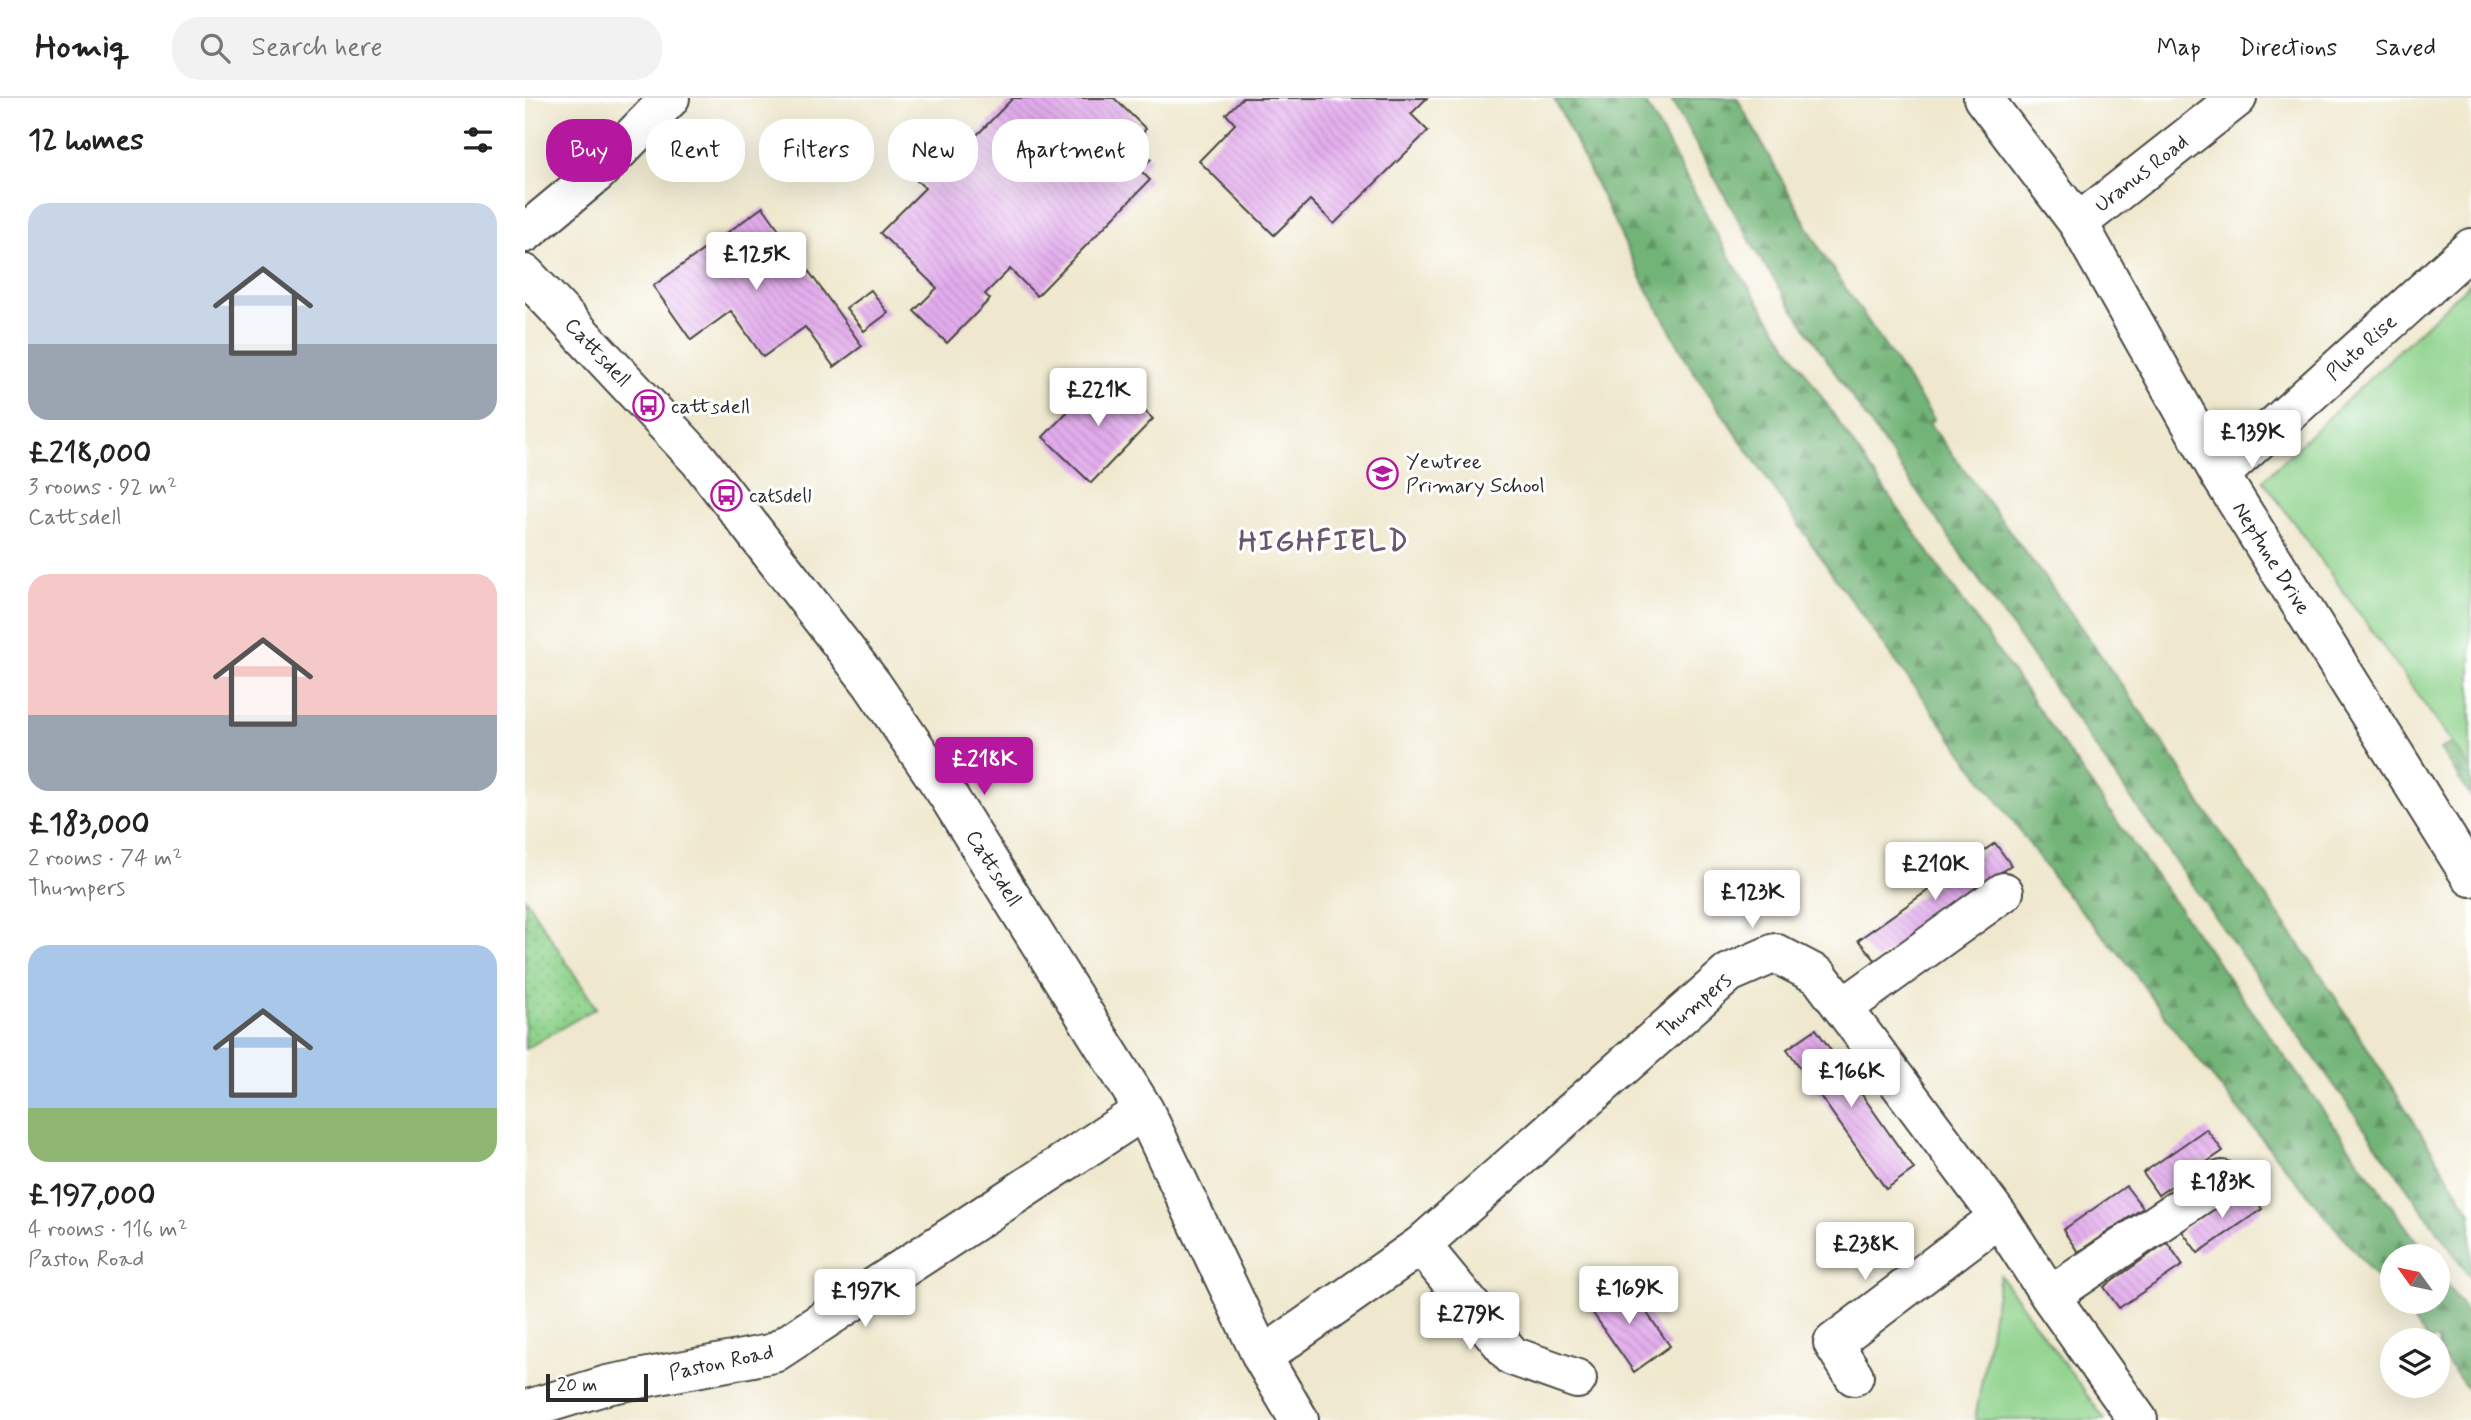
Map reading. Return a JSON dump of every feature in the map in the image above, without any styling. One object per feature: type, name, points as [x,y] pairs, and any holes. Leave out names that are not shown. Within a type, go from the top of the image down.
[{"type":"street","points":[[525,233],[597,173],[670,98]]},
{"type":"street","name":"Neptune Drive","points":[[1983,98],[2078,223],[2220,475],[2471,877]]},
{"type":"street","name":"Uranus Road","points":[[2078,223],[2237,98]]},
{"type":"street","name":"Pluto Rise","points":[[2220,475],[2471,248]]},
{"type":"street","name":"Cattsdell","points":[[525,274],[699,460],[872,684],[947,794],[1144,1110],[1262,1357],[1299,1420]]},
{"type":"street","points":[[1843,1007],[2004,892]]},
{"type":"street","name":"Thumpers","points":[[1262,1357],[1421,1245],[1729,973],[1775,953],[1819,976],[1999,1217],[2050,1296],[2138,1420]]},
{"type":"street","name":"Paston Road","points":[[525,1410],[607,1385],[774,1353],[1144,1110]]},
{"type":"street","points":[[2050,1296],[2222,1180]]},
{"type":"street","points":[[1854,1376],[1833,1343],[1999,1217]]},
{"type":"street","points":[[1421,1245],[1512,1356],[1577,1379]]},
{"type":"green space","points":[[1554,98],[1643,98],[1733,263],[1855,447],[2116,820],[2418,1244],[2380,1244],[2380,1282],[2180,1037],[2125,960],[2062,889],[1835,578],[1691,368],[1644,283]]},
{"type":"green space","points":[[1670,98],[1737,98],[1822,253],[1934,419],[1929,423],[2070,612],[2179,766],[2198,800],[2323,978],[2471,1213],[2471,1278],[2450,1248],[2450,1244],[2447,1244],[2136,806],[1846,389],[1760,258]]},
{"type":"green space","points":[[2471,282],[2471,769],[2263,480]]},
{"type":"green space","points":[[2459,730],[2471,747],[2471,797],[2440,749],[2451,744]]},
{"type":"green space","points":[[525,898],[596,1008],[525,1049]]},
{"type":"green space","points":[[2000,1275],[2105,1420],[1975,1420]]},
{"type":"green space","points":[[2450,1289],[2471,1319],[2471,1393],[2450,1366],[2450,1328],[2419,1328],[2407,1314],[2450,1314]]},
{"type":"building","points":[[1013,98],[1114,98],[1136,119],[993,119]]},
{"type":"building","points":[[1242,98],[1427,98],[1411,114],[1428,131],[1334,224],[1310,200],[1274,235],[1199,161],[1235,124],[1226,114]]},
{"type":"building","points":[[992,120],[992,182],[1148,182],[1037,296],[1010,269],[985,294],[990,299],[947,343],[914,311],[937,288],[880,233],[925,188],[918,182],[978,182],[978,134]]},
{"type":"building","points":[[763,207],[862,346],[834,367],[805,327],[763,357],[731,311],[691,340],[653,286]]},
{"type":"building","points":[[871,290],[888,313],[864,331],[846,308]]},
{"type":"building","points":[[1105,373],[1153,419],[1091,483],[1043,437]]},
{"type":"building","points":[[1995,843],[2011,865],[1876,961],[1858,940]]},
{"type":"building","points":[[1816,1029],[1914,1169],[1886,1189],[1787,1049]]},
{"type":"building","points":[[2206,1129],[2223,1151],[2158,1195],[2143,1173]]},
{"type":"building","points":[[2126,1186],[2143,1208],[2078,1252],[2063,1230]]},
{"type":"building","points":[[2246,1186],[2262,1209],[2198,1253],[2182,1231]]},
{"type":"building","points":[[2167,1242],[2183,1265],[2119,1308],[2104,1287]]},
{"type":"building","points":[[1624,1280],[1670,1346],[1634,1372],[1588,1306]]},
{"type":"place","name":"cattsdell","points":[[648,406]]},
{"type":"place","name":"Yewtree Primary School","points":[[1383,473]]},
{"type":"place","name":"catsdell","points":[[726,495]]},
{"type":"district","name":"HIGHFIELD","points":[[1324,540]]}]
